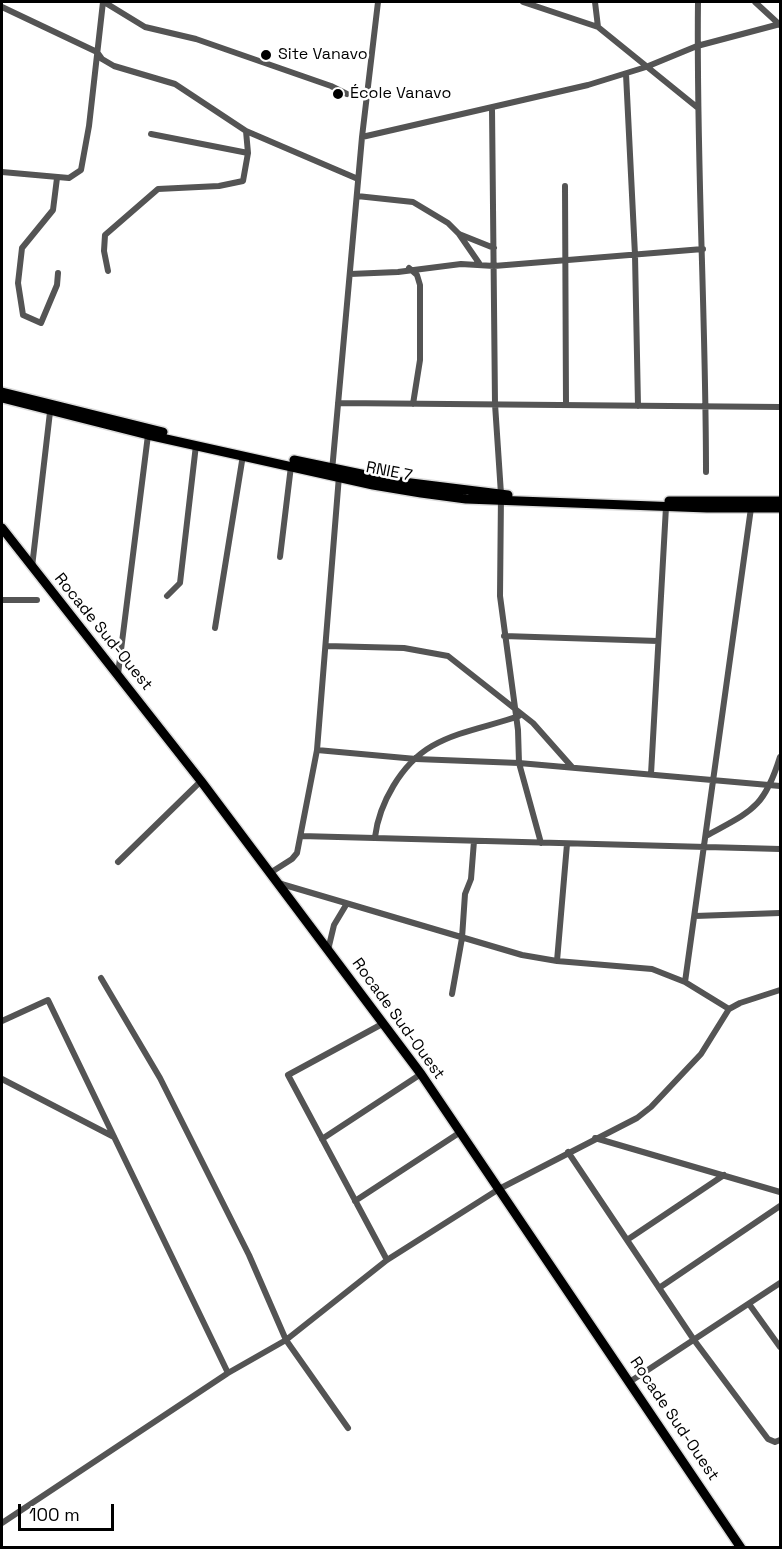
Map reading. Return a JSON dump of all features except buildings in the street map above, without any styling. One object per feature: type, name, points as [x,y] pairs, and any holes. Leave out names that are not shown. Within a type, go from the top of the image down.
[{"type":"main road","name":"RNIE 7","points":[[2,392],[421,493],[666,507],[780,508]]},
{"type":"main road","name":"RNIE 7","points":[[2,398],[148,435],[334,473]]},
{"type":"main road","name":"RNIE 7","points":[[501,497],[780,501]]},
{"type":"main road","name":"Rocade Sud-Ouest","points":[[3,532],[118,674],[384,1023],[631,1381],[741,1548]]},
{"type":"street","points":[[2,172],[57,178],[76,176],[81,170],[89,126],[103,2],[145,27],[196,39],[322,82],[347,94]]},
{"type":"street","points":[[270,873],[292,859],[300,846],[317,750],[326,646],[338,403],[362,137],[378,2]]},
{"type":"street","points":[[523,2],[598,27],[698,108]]},
{"type":"street","points":[[595,2],[598,27]]},
{"type":"street","points":[[698,2],[698,108],[703,249],[706,472]]},
{"type":"street","points":[[755,2],[780,24]]},
{"type":"street","points":[[2,7],[97,52],[102,59],[114,66],[175,84],[246,131],[358,179]]},
{"type":"street","points":[[362,137],[492,108],[626,74],[697,46],[780,24]]},
{"type":"street","points":[[626,74],[635,255],[639,406]]},
{"type":"street","points":[[492,108],[495,404],[501,497],[500,596],[516,717],[519,763],[541,843]]},
{"type":"street","points":[[108,271],[104,251],[105,235],[158,189],[219,186],[243,181],[248,153],[246,131]]},
{"type":"street","points":[[151,134],[248,153]]},
{"type":"street","points":[[57,178],[53,210],[26,241],[20,254],[18,283],[25,317],[41,323],[55,291],[58,273]]},
{"type":"street","points":[[565,186],[566,405]]},
{"type":"street","points":[[357,196],[413,202],[448,223],[459,234],[479,263]]},
{"type":"street","points":[[459,234],[494,248]]},
{"type":"street","points":[[350,274],[398,272],[410,268],[479,263],[494,266],[703,249]]},
{"type":"street","points":[[410,268],[417,275],[420,285],[420,360],[413,404]]},
{"type":"street","points":[[338,403],[780,407]]},
{"type":"street","points":[[32,568],[50,412]]},
{"type":"street","points":[[118,674],[148,435]]},
{"type":"street","points":[[167,596],[180,582],[196,445]]},
{"type":"street","points":[[215,628],[243,454]]},
{"type":"street","points":[[279,557],[291,466]]},
{"type":"street","points":[[651,774],[666,507]]},
{"type":"street","points":[[685,982],[751,508]]},
{"type":"street","points":[[2,600],[38,600]]},
{"type":"street","points":[[504,636],[658,641]]},
{"type":"street","points":[[326,646],[404,648],[448,656],[523,714],[572,767]]},
{"type":"street","points":[[375,837],[381,808],[399,779],[416,759],[434,745],[523,714]]},
{"type":"street","points":[[317,750],[416,759],[572,767],[780,786]]},
{"type":"street","points":[[706,836],[755,808],[771,786],[780,757]]},
{"type":"street","points":[[118,862],[201,781]]},
{"type":"street","points":[[301,836],[780,849]]},
{"type":"street","points":[[452,994],[462,938],[464,897],[471,879],[474,841]]},
{"type":"street","points":[[557,962],[567,844]]},
{"type":"street","points":[[277,883],[345,905],[522,955],[557,962],[639,967],[685,982],[729,1009]]},
{"type":"street","points":[[328,950],[334,925],[345,905]]},
{"type":"street","points":[[695,916],[780,913]]},
{"type":"street","points":[[101,978],[160,1078],[249,1255],[286,1340],[348,1428]]},
{"type":"street","points":[[2,1523],[228,1373],[286,1340],[387,1260],[499,1189],[595,1137],[637,1118],[651,1107],[701,1054],[729,1009],[780,990]]},
{"type":"street","points":[[2,1021],[48,1000],[228,1373]]},
{"type":"street","points":[[384,1023],[288,1075],[387,1260]]},
{"type":"street","points":[[322,1139],[421,1074]]},
{"type":"street","points":[[2,1079],[115,1138]]},
{"type":"street","points":[[355,1201],[459,1132]]},
{"type":"street","points":[[595,1137],[780,1192]]},
{"type":"street","points":[[568,1152],[694,1340],[768,1439],[775,1442],[780,1440]]},
{"type":"street","points":[[627,1240],[724,1176]]},
{"type":"street","points":[[659,1288],[780,1206]]},
{"type":"street","points":[[631,1381],[780,1283]]},
{"type":"street","points":[[749,1304],[780,1347]]},
{"type":"place","name":"Site Vanavo","points":[[266,55]]},
{"type":"place","name":"École Vanavo","points":[[338,94]]}]
